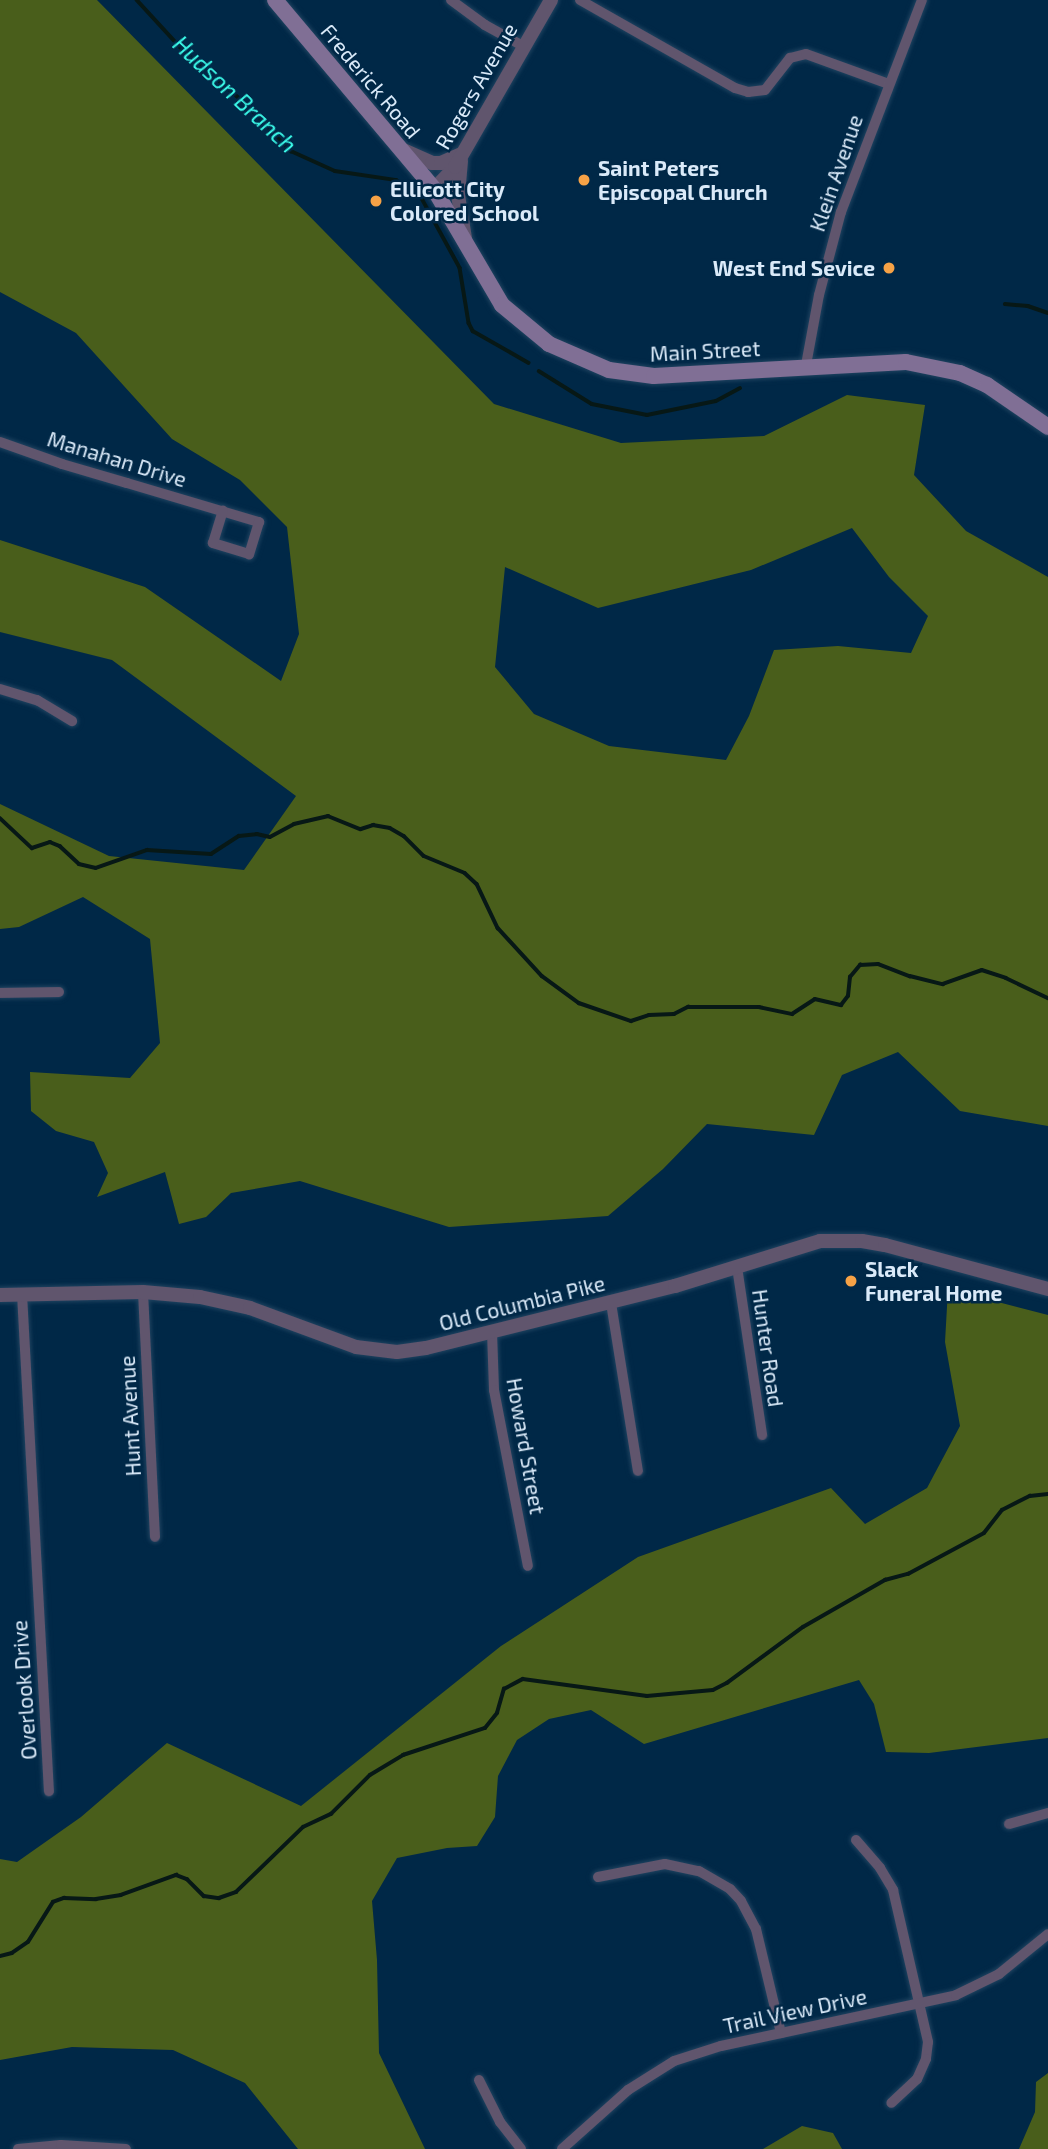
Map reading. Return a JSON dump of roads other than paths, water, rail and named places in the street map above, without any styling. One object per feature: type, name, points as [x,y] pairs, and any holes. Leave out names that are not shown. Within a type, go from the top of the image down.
[{"type":"main road","name":"Frederick Road","points":[[275,0],[434,189]]},
{"type":"main road","name":"Main Street","points":[[434,189],[496,297],[514,319],[549,344],[609,370],[681,376],[882,361],[932,366],[987,385],[1048,426]]},
{"type":"street","points":[[451,0],[485,25],[523,46]]},
{"type":"street","name":"Rogers Avenue","points":[[434,189],[445,179],[462,153],[551,0]]},
{"type":"street","points":[[580,0],[735,88],[748,92],[765,90],[790,58],[806,54],[889,84]]},
{"type":"street","name":"Klein Avenue","points":[[806,365],[819,295],[841,212],[922,0]]},
{"type":"street","points":[[401,149],[432,163],[450,160],[462,153]]},
{"type":"street","points":[[462,153],[458,179],[461,221],[473,259]]},
{"type":"street","name":"Manahan Drive","points":[[0,442],[62,464],[223,511],[259,522],[249,554],[213,543],[223,511]]},
{"type":"street","points":[[0,690],[37,700],[72,721]]},
{"type":"street","points":[[0,993],[59,992]]},
{"type":"street","name":"Old Columbia Pike","points":[[0,1295],[143,1292],[226,1301],[378,1351],[426,1348],[611,1303],[820,1241],[852,1240],[885,1245],[1048,1289]]},
{"type":"street","name":"Hunter Road","points":[[737,1267],[762,1435]]},
{"type":"street","name":"Hunt Avenue","points":[[143,1292],[155,1537]]},
{"type":"street","name":"Overlook Drive","points":[[22,1294],[49,1791]]},
{"type":"street","points":[[611,1303],[638,1471]]},
{"type":"street","name":"Howard Street","points":[[492,1332],[494,1390],[528,1566]]},
{"type":"street","points":[[1009,1824],[1048,1813]]},
{"type":"street","points":[[856,1840],[880,1868],[893,1890],[928,2042],[926,2059],[911,2088],[891,2103]]},
{"type":"street","points":[[598,1877],[650,1866],[673,1865],[699,1871],[730,1889],[741,1901],[755,1929],[781,2033]]},
{"type":"street","name":"Trail View Drive","points":[[562,2149],[628,2090],[656,2070],[695,2053],[920,2004],[977,1986],[999,1974],[1048,1934]]},
{"type":"street","points":[[479,2080],[500,2122],[521,2149]]},
{"type":"street","points":[[18,2149],[61,2145],[127,2149]]},
{"type":"waterway","name":"Hudson Branch","points":[[137,0],[182,49],[247,105],[291,151],[335,171],[396,180],[419,193],[460,268],[469,323],[473,331],[529,363]]},
{"type":"waterway","name":"Hudson Branch","points":[[1005,304],[1028,306],[1048,313]]},
{"type":"waterway","name":"Hudson Branch","points":[[539,371],[592,404],[647,415],[716,401],[740,388]]},
{"type":"waterway","points":[[0,818],[32,848],[50,842],[60,846],[79,864],[96,868],[147,850],[211,854],[239,836],[257,834],[270,837],[294,824],[328,816],[361,829],[373,825],[390,828],[404,836],[424,856],[465,873],[477,884],[498,928],[542,976],[579,1003],[631,1021],[649,1015],[674,1014],[688,1007],[759,1007],[792,1014],[815,999],[841,1005],[848,996],[850,977],[860,965],[878,964],[943,984],[982,970],[1048,998]]},
{"type":"waterway","points":[[0,1956],[12,1953],[28,1942],[53,1902],[64,1898],[96,1899],[121,1895],[176,1875],[187,1879],[204,1896],[219,1898],[236,1892],[303,1827],[331,1814],[370,1775],[403,1755],[485,1728],[497,1713],[504,1689],[523,1679],[647,1696],[713,1690],[727,1683],[803,1627],[885,1580],[908,1574],[984,1533],[1002,1510],[1030,1496],[1048,1494]]},
{"type":"place","name":"Saint Peters Episcopal Church","points":[[584,180]]},
{"type":"place","name":"Ellicott City Colored School","points":[[376,201]]},
{"type":"place","name":"West End Sevice","points":[[889,268]]},
{"type":"place","name":"Slack Funeral Home","points":[[851,1281]]}]
